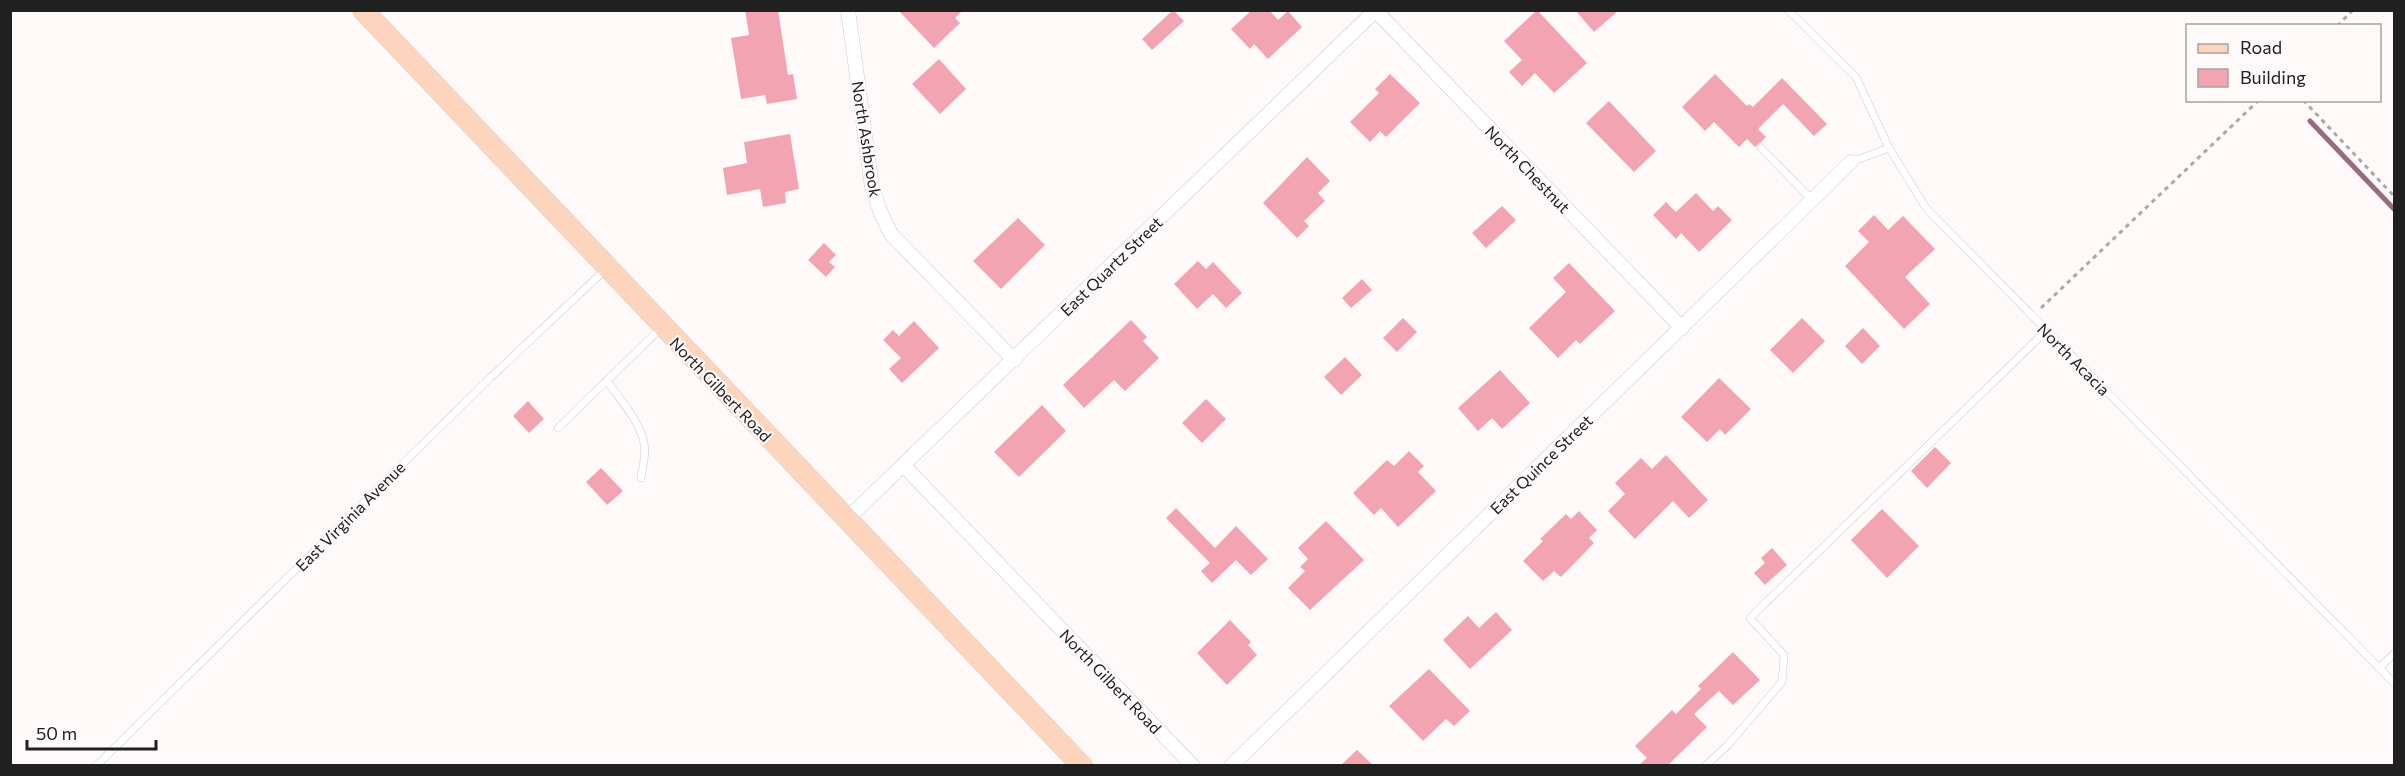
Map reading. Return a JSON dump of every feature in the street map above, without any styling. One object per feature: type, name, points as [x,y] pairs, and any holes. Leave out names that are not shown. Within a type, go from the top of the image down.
[{"type":"main road","name":"North Gilbert Road","points":[[363,10],[606,269],[1082,765]]},
{"type":"street","name":"North Ashbrook","points":[[848,10],[872,187],[880,212],[891,234],[908,254],[1014,360]]},
{"type":"street","name":"East Quartz Street","points":[[846,520],[1375,11]]},
{"type":"street","name":"North Chestnut","points":[[1375,11],[1682,328]]},
{"type":"street","name":"East Quince Street","points":[[1231,765],[1851,162]]},
{"type":"street","name":"North Gilbert Road","points":[[904,466],[1193,765]]},
{"type":"lane","name":"North Acacia","points":[[1788,10],[1856,77],[1889,148],[1926,208],[2394,683]]},
{"type":"lane","points":[[1761,148],[1812,200]]},
{"type":"lane","points":[[1851,162],[1889,148]]},
{"type":"lane","name":"East Virginia Avenue","points":[[96,765],[490,378],[606,269]]},
{"type":"lane","points":[[558,428],[662,327]]},
{"type":"lane","points":[[1705,765],[1728,745],[1782,682],[1785,655],[1750,618],[2046,331]]},
{"type":"lane","points":[[607,381],[630,414],[643,439],[645,452],[641,477]]},
{"type":"lane","points":[[2379,668],[2394,654]]},
{"type":"path","points":[[2339,24],[2353,10]]},
{"type":"path","points":[[2032,317],[2257,102]]},
{"type":"path","points":[[2305,102],[2394,196]]},
{"type":"building","points":[[745,10],[778,10],[788,75],[793,74],[797,99],[767,104],[765,95],[741,99],[731,38],[749,35]]},
{"type":"building","points":[[898,10],[963,10],[955,18],[960,23],[934,48]]},
{"type":"building","points":[[1173,10],[1184,21],[1152,50],[1142,39]]},
{"type":"building","points":[[1252,10],[1269,10],[1278,20],[1288,11],[1302,27],[1268,59],[1254,44],[1250,49],[1231,29]]},
{"type":"building","points":[[1537,10],[1587,63],[1554,93],[1535,73],[1522,86],[1509,72],[1522,60],[1504,41]]},
{"type":"building","points":[[1575,10],[1619,10],[1594,32]]},
{"type":"building","points":[[939,59],[966,89],[940,114],[912,84]]},
{"type":"building","points":[[1390,74],[1420,103],[1386,137],[1380,131],[1370,142],[1350,122],[1379,93],[1375,89]]},
{"type":"building","points":[[1715,74],[1747,106],[1749,104],[1753,107],[1782,78],[1827,124],[1814,136],[1783,104],[1758,129],[1766,137],[1761,142],[1755,147],[1747,139],[1739,147],[1714,122],[1705,131],[1682,107]]},
{"type":"building","points":[[1609,101],[1656,151],[1634,172],[1586,123]]},
{"type":"building","points":[[790,134],[799,189],[785,192],[786,203],[763,207],[760,189],[727,195],[723,168],[747,163],[744,142]]},
{"type":"building","points":[[1307,157],[1330,181],[1318,193],[1325,201],[1304,221],[1309,226],[1297,238],[1263,203]]},
{"type":"building","points":[[1696,193],[1713,211],[1718,206],[1732,220],[1699,252],[1681,233],[1676,239],[1653,215],[1666,202],[1676,212]]},
{"type":"building","points":[[1502,206],[1516,220],[1486,248],[1472,233]]},
{"type":"building","points":[[1874,215],[1888,230],[1903,216],[1935,249],[1905,277],[1930,304],[1904,329],[1845,266],[1869,242],[1858,231]]},
{"type":"building","points":[[1018,218],[1045,245],[1001,289],[973,261]]},
{"type":"building","points":[[824,243],[836,255],[829,262],[835,267],[826,277],[808,260]]},
{"type":"building","points":[[1198,261],[1206,269],[1213,262],[1242,293],[1226,308],[1213,294],[1197,309],[1174,284]]},
{"type":"building","points":[[1569,263],[1615,311],[1580,344],[1576,340],[1558,358],[1529,328],[1566,292],[1553,278]]},
{"type":"building","points":[[1362,279],[1372,290],[1351,308],[1342,298]]},
{"type":"building","points":[[1403,318],[1417,332],[1397,352],[1383,338]]},
{"type":"building","points":[[1802,318],[1825,341],[1793,373],[1770,350]]},
{"type":"building","points":[[1131,320],[1147,337],[1143,341],[1159,358],[1125,391],[1114,380],[1084,408],[1063,385]]},
{"type":"building","points":[[914,321],[939,348],[902,383],[889,369],[901,358],[883,340],[893,330],[899,336]]},
{"type":"building","points":[[1863,328],[1880,346],[1862,364],[1845,346]]},
{"type":"building","points":[[1345,357],[1362,375],[1341,395],[1324,377]]},
{"type":"building","points":[[1500,370],[1530,403],[1502,429],[1492,418],[1478,431],[1458,408]]},
{"type":"building","points":[[1719,378],[1751,409],[1725,435],[1720,429],[1707,442],[1681,417]]},
{"type":"building","points":[[1206,399],[1226,419],[1202,443],[1182,423]]},
{"type":"building","points":[[528,401],[544,419],[529,433],[513,416]]},
{"type":"building","points":[[1042,405],[1066,431],[1019,477],[994,452]]},
{"type":"building","points":[[1935,447],[1951,463],[1927,488],[1911,471]]},
{"type":"building","points":[[1409,451],[1424,466],[1418,472],[1436,491],[1398,527],[1381,508],[1374,515],[1353,493],[1387,460],[1394,466]]},
{"type":"building","points":[[1666,455],[1708,500],[1689,518],[1673,501],[1635,539],[1608,511],[1625,494],[1615,483],[1641,458],[1652,469]]},
{"type":"building","points":[[601,468],[623,491],[607,505],[586,482]]},
{"type":"building","points":[[1176,508],[1215,548],[1236,526],[1268,559],[1251,575],[1236,560],[1212,583],[1201,571],[1210,563],[1166,518]]},
{"type":"building","points":[[1882,509],[1919,546],[1887,578],[1851,540]]},
{"type":"building","points":[[1579,511],[1597,530],[1589,538],[1594,543],[1561,577],[1554,571],[1543,581],[1523,561],[1543,541],[1540,539],[1566,514],[1571,519]]},
{"type":"building","points":[[1326,521],[1364,560],[1310,610],[1288,588],[1305,571],[1300,567],[1308,559],[1298,548]]},
{"type":"building","points":[[1772,548],[1787,565],[1765,585],[1754,573],[1765,563],[1761,558]]},
{"type":"building","points":[[1496,612],[1512,630],[1470,669],[1443,640],[1468,616],[1479,628]]},
{"type":"building","points":[[1230,620],[1251,642],[1248,645],[1257,655],[1227,685],[1197,653]]},
{"type":"building","points":[[1733,652],[1760,680],[1733,705],[1719,691],[1694,714],[1707,727],[1668,765],[1639,765],[1647,758],[1635,746],[1672,710],[1676,714],[1701,689],[1698,686]]},
{"type":"building","points":[[1429,669],[1470,711],[1454,726],[1446,719],[1423,741],[1389,706]]},
{"type":"building","points":[[1357,750],[1373,765],[1341,765]]},
{"type":"waterway","points":[[2310,121],[2394,209]]}]
